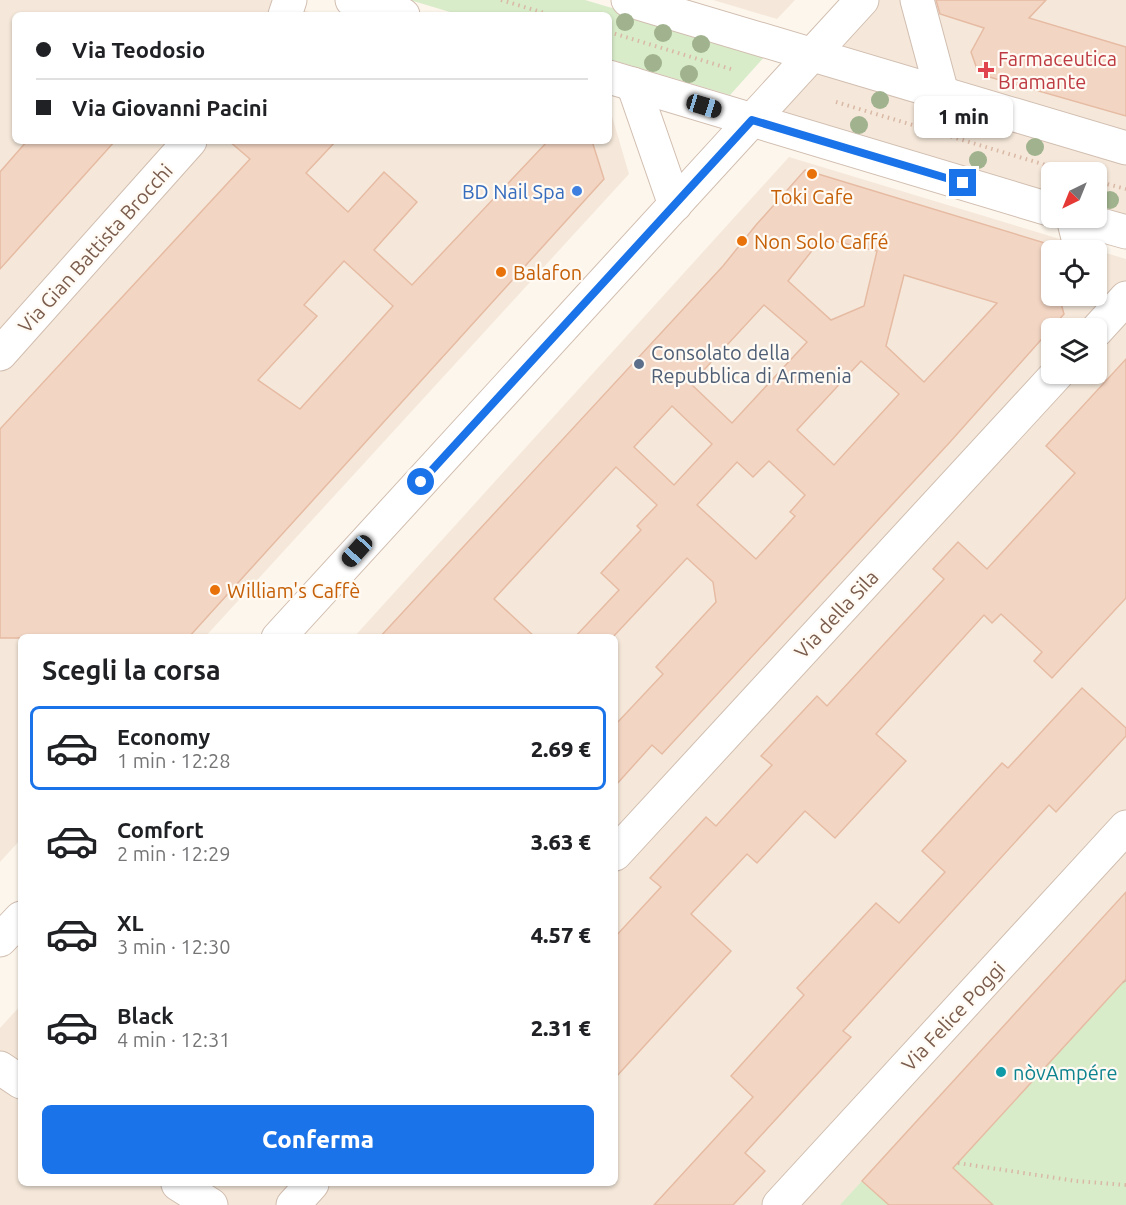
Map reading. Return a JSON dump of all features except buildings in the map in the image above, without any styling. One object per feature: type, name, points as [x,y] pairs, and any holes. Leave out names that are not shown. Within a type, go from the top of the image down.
[{"type":"street","points":[[352,0],[392,12]]},
{"type":"street","points":[[628,0],[1126,148]]},
{"type":"street","points":[[282,634],[862,0]]},
{"type":"street","points":[[917,0],[942,93]]},
{"type":"street","points":[[621,80],[1041,207]]},
{"type":"street","points":[[621,80],[675,205]]},
{"type":"street","name":"Via Gian Battista Brocchi","points":[[0,354],[186,144]]},
{"type":"street","points":[[1107,227],[1126,232]]},
{"type":"street","points":[[1107,319],[1126,298]]},
{"type":"street","name":"Via della Sila","points":[[618,851],[1048,384]]},
{"type":"street","name":"Via Felice Poggi","points":[[779,1205],[1126,827]]},
{"type":"street","points":[[0,940],[18,921]]},
{"type":"street","points":[[0,1068],[18,1080]]},
{"type":"street","points":[[181,1186],[212,1205]]},
{"type":"street","points":[[293,1205],[310,1186]]},
{"type":"path","points":[[501,0],[541,12]]},
{"type":"path","points":[[612,33],[734,70]]},
{"type":"path","points":[[728,77],[740,63]]},
{"type":"path","points":[[842,96],[836,102],[1041,163]]},
{"type":"path","points":[[1107,184],[1126,189]]},
{"type":"path","points":[[958,1163],[1126,1185]]},
{"type":"shaded area","points":[[0,0],[270,0],[310,12],[12,12],[12,144],[612,144],[612,116],[629,174],[208,634],[18,634],[18,842],[0,862]]},
{"type":"shaded area","points":[[713,0],[795,0],[777,19]]},
{"type":"shaded area","points":[[862,0],[1126,0],[1126,231],[1107,223],[1107,162],[1041,162],[1041,206],[752,120]]},
{"type":"shaded area","points":[[789,157],[1063,240],[1041,240],[1041,306],[1107,306],[1107,253],[1126,259],[1126,1205],[0,1205],[0,1028],[18,1008],[18,1186],[618,1186],[618,634],[357,634]]},
{"type":"green space","points":[[410,0],[585,0],[767,54],[730,95],[612,60],[612,12],[450,12]]},
{"type":"green space","points":[[1126,979],[1126,1205],[993,1205],[953,1168]]},
{"type":"green space","points":[[862,1181],[889,1205],[840,1205]]},
{"type":"place","name":"Farmaceutica Bramante","points":[[986,70]]},
{"type":"place","name":"Toki Cafe","points":[[812,174]]},
{"type":"place","name":"BD Nail Spa","points":[[577,191]]},
{"type":"place","name":"Non Solo Caffé","points":[[742,241]]},
{"type":"place","name":"Balafon","points":[[501,272]]},
{"type":"place","name":"Consolato della Repubblica di Armenia","points":[[639,364]]},
{"type":"place","name":"William's Caffè","points":[[215,590]]},
{"type":"place","name":"nòvAmpére","points":[[1001,1072]]},
{"type":"route","points":[[421,482],[752,120],[963,183]]}]
